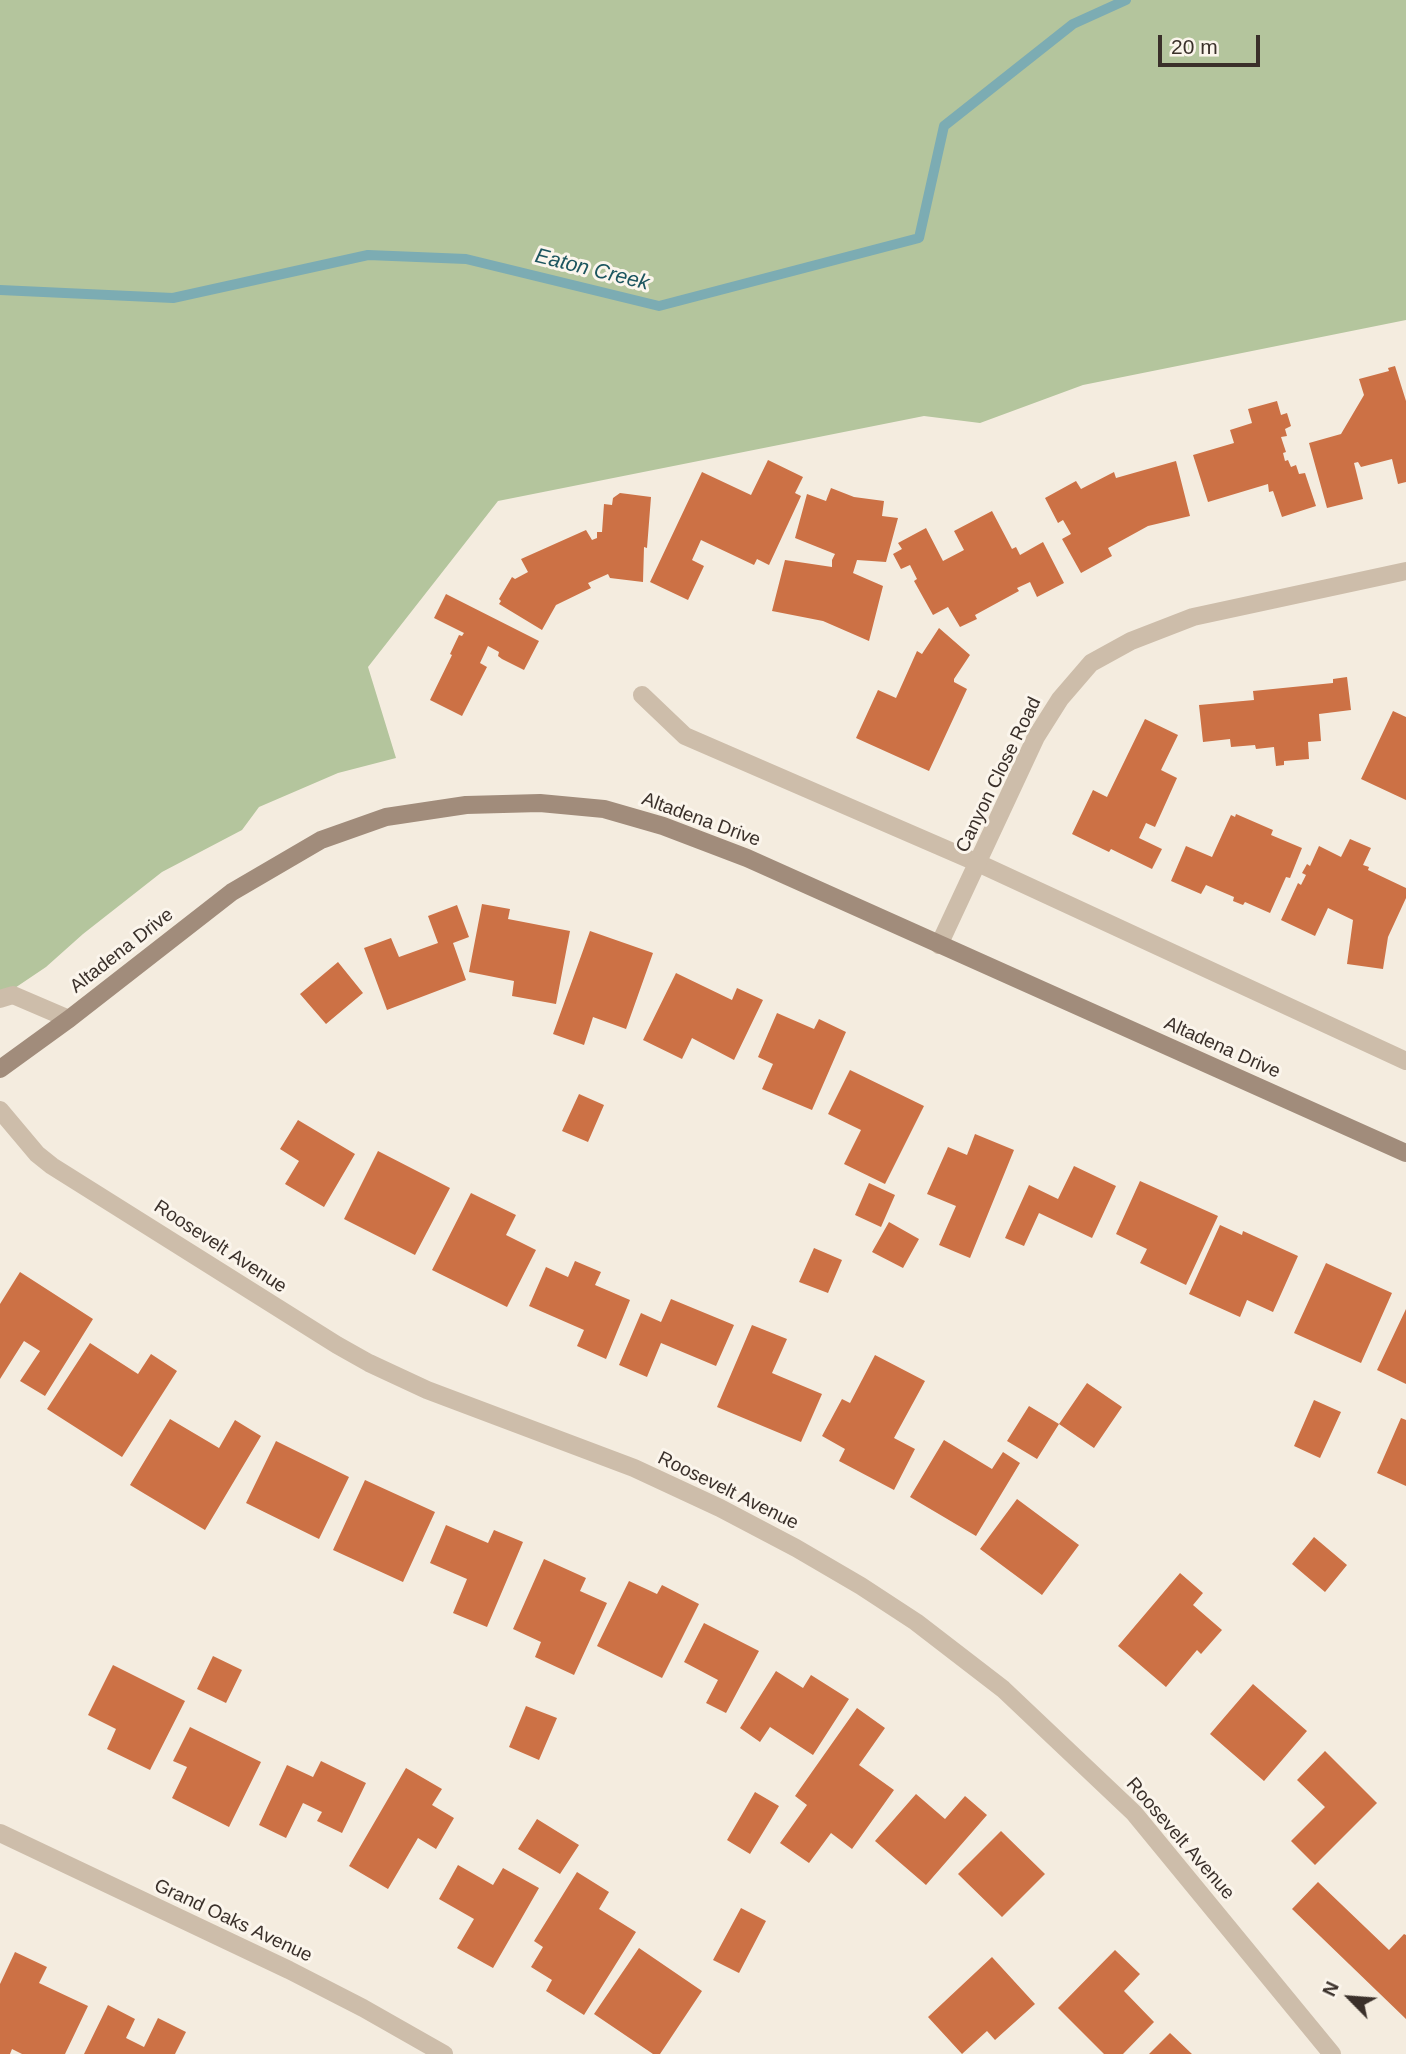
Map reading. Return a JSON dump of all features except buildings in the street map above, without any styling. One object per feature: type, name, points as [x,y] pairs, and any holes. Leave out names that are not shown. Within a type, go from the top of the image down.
[{"type":"main road","name":"Altadena Drive","points":[[0,1069],[69,1019],[232,892],[321,840],[386,817],[466,805],[540,803],[604,809],[663,826],[747,858],[1406,1153]]},
{"type":"street","name":"Canyon Close Road","points":[[939,945],[1036,737],[1060,699],[1091,663],[1130,641],[1193,617],[1405,572]]},
{"type":"street","points":[[642,695],[685,736],[978,863],[1406,1061]]},
{"type":"street","points":[[0,999],[13,995],[69,1019]]},
{"type":"street","name":"Roosevelt Avenue","points":[[0,1110],[37,1154],[52,1166],[369,1363],[427,1390],[634,1468],[720,1508],[796,1548],[916,1622],[1003,1689],[1133,1813],[1332,2054]]},
{"type":"street","name":"Grand Oaks Avenue","points":[[0,1833],[289,1970],[444,2054]]},
{"type":"green space","points":[[0,0],[1406,0],[1406,320],[1083,385],[980,423],[924,416],[498,501],[368,667],[396,758],[338,773],[259,807],[242,830],[162,872],[46,967],[0,998]]},
{"type":"waterway","name":"Eaton Creek","points":[[0,290],[173,298],[368,255],[466,259],[659,306],[919,238],[944,126],[1073,24],[1126,0]]}]
